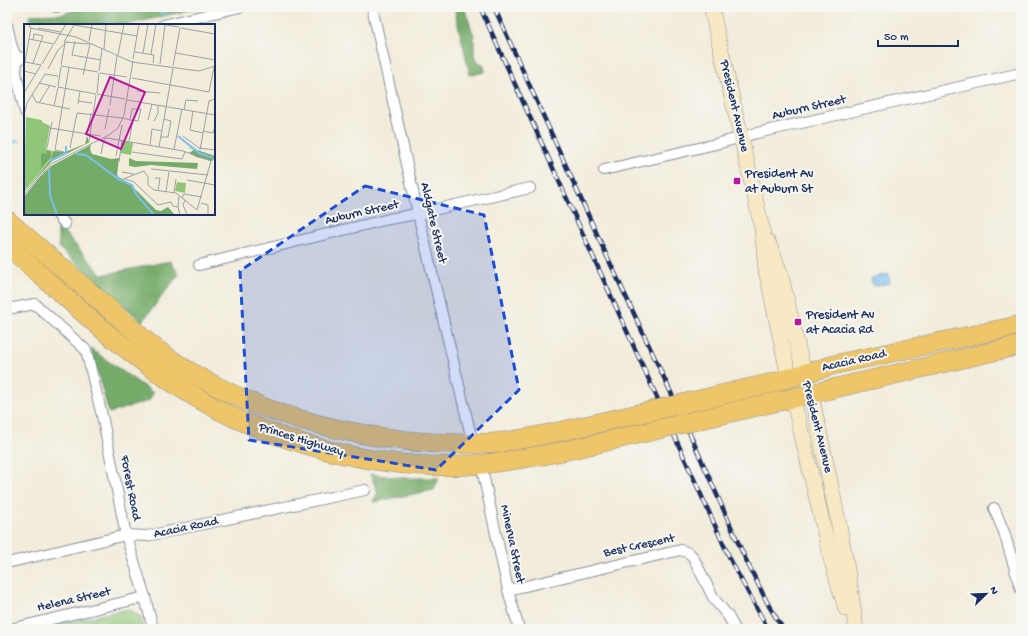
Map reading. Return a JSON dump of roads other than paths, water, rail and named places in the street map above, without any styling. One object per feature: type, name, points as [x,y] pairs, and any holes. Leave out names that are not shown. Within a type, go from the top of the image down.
[{"type":"highway","name":"Princes Highway","points":[[7,220],[152,346],[216,387],[282,414],[359,434],[410,441],[473,444],[539,436],[642,413]]},
{"type":"highway","name":"Princes Highway","points":[[7,245],[132,353],[172,382],[206,403],[239,420],[274,434],[309,445],[385,462],[449,466],[481,464],[548,454],[651,431]]},
{"type":"highway","name":"Acacia Road","points":[[642,413],[852,361],[1021,325]]},
{"type":"highway","name":"Acacia Road","points":[[651,431],[1021,345]]},
{"type":"highway","name":"President Avenue","points":[[797,375],[802,396]]},
{"type":"street","points":[[167,24],[240,7]]},
{"type":"street","name":"Aldgate Street","points":[[372,7],[418,214],[473,444]]},
{"type":"street","name":"President Avenue","points":[[711,7],[762,228],[780,272],[797,375]]},
{"type":"street","points":[[7,25],[16,59],[16,73],[24,108]]},
{"type":"street","name":"Auburn Street","points":[[604,170],[742,138],[757,133],[1021,73]]},
{"type":"street","name":"Auburn Street","points":[[199,265],[382,221],[530,188]]},
{"type":"street","points":[[58,215],[65,224]]},
{"type":"street","name":"Forest Road","points":[[7,309],[35,304],[86,350],[103,420],[126,535],[154,629]]},
{"type":"street","name":"President Avenue","points":[[802,396],[835,499],[852,593],[855,629]]},
{"type":"street","name":"Minerva Street","points":[[481,464],[517,629]]},
{"type":"street","name":"Acacia Road","points":[[7,563],[126,535],[147,536],[365,490]]},
{"type":"street","points":[[994,508],[1004,532],[1021,590]]},
{"type":"street","name":"Best Crescent","points":[[508,590],[681,550],[690,553],[693,557],[714,599],[728,616],[735,629]]},
{"type":"street","name":"Helena Street","points":[[10,629],[145,597]]},
{"type":"water","points":[[888,274],[890,283],[873,286],[871,278]]},
{"type":"waterway","points":[[161,13],[176,7]]},
{"type":"waterway","points":[[7,143],[18,141]]},
{"type":"railway","points":[[480,7],[732,563],[768,629]]},
{"type":"railway","points":[[494,7],[605,252],[681,414],[745,558],[769,606],[783,629]]},
{"type":"place","name":"President Av at Auburn St","points":[[737,181]]},
{"type":"place","name":"President Av at Acacia Rd","points":[[798,322]]}]
